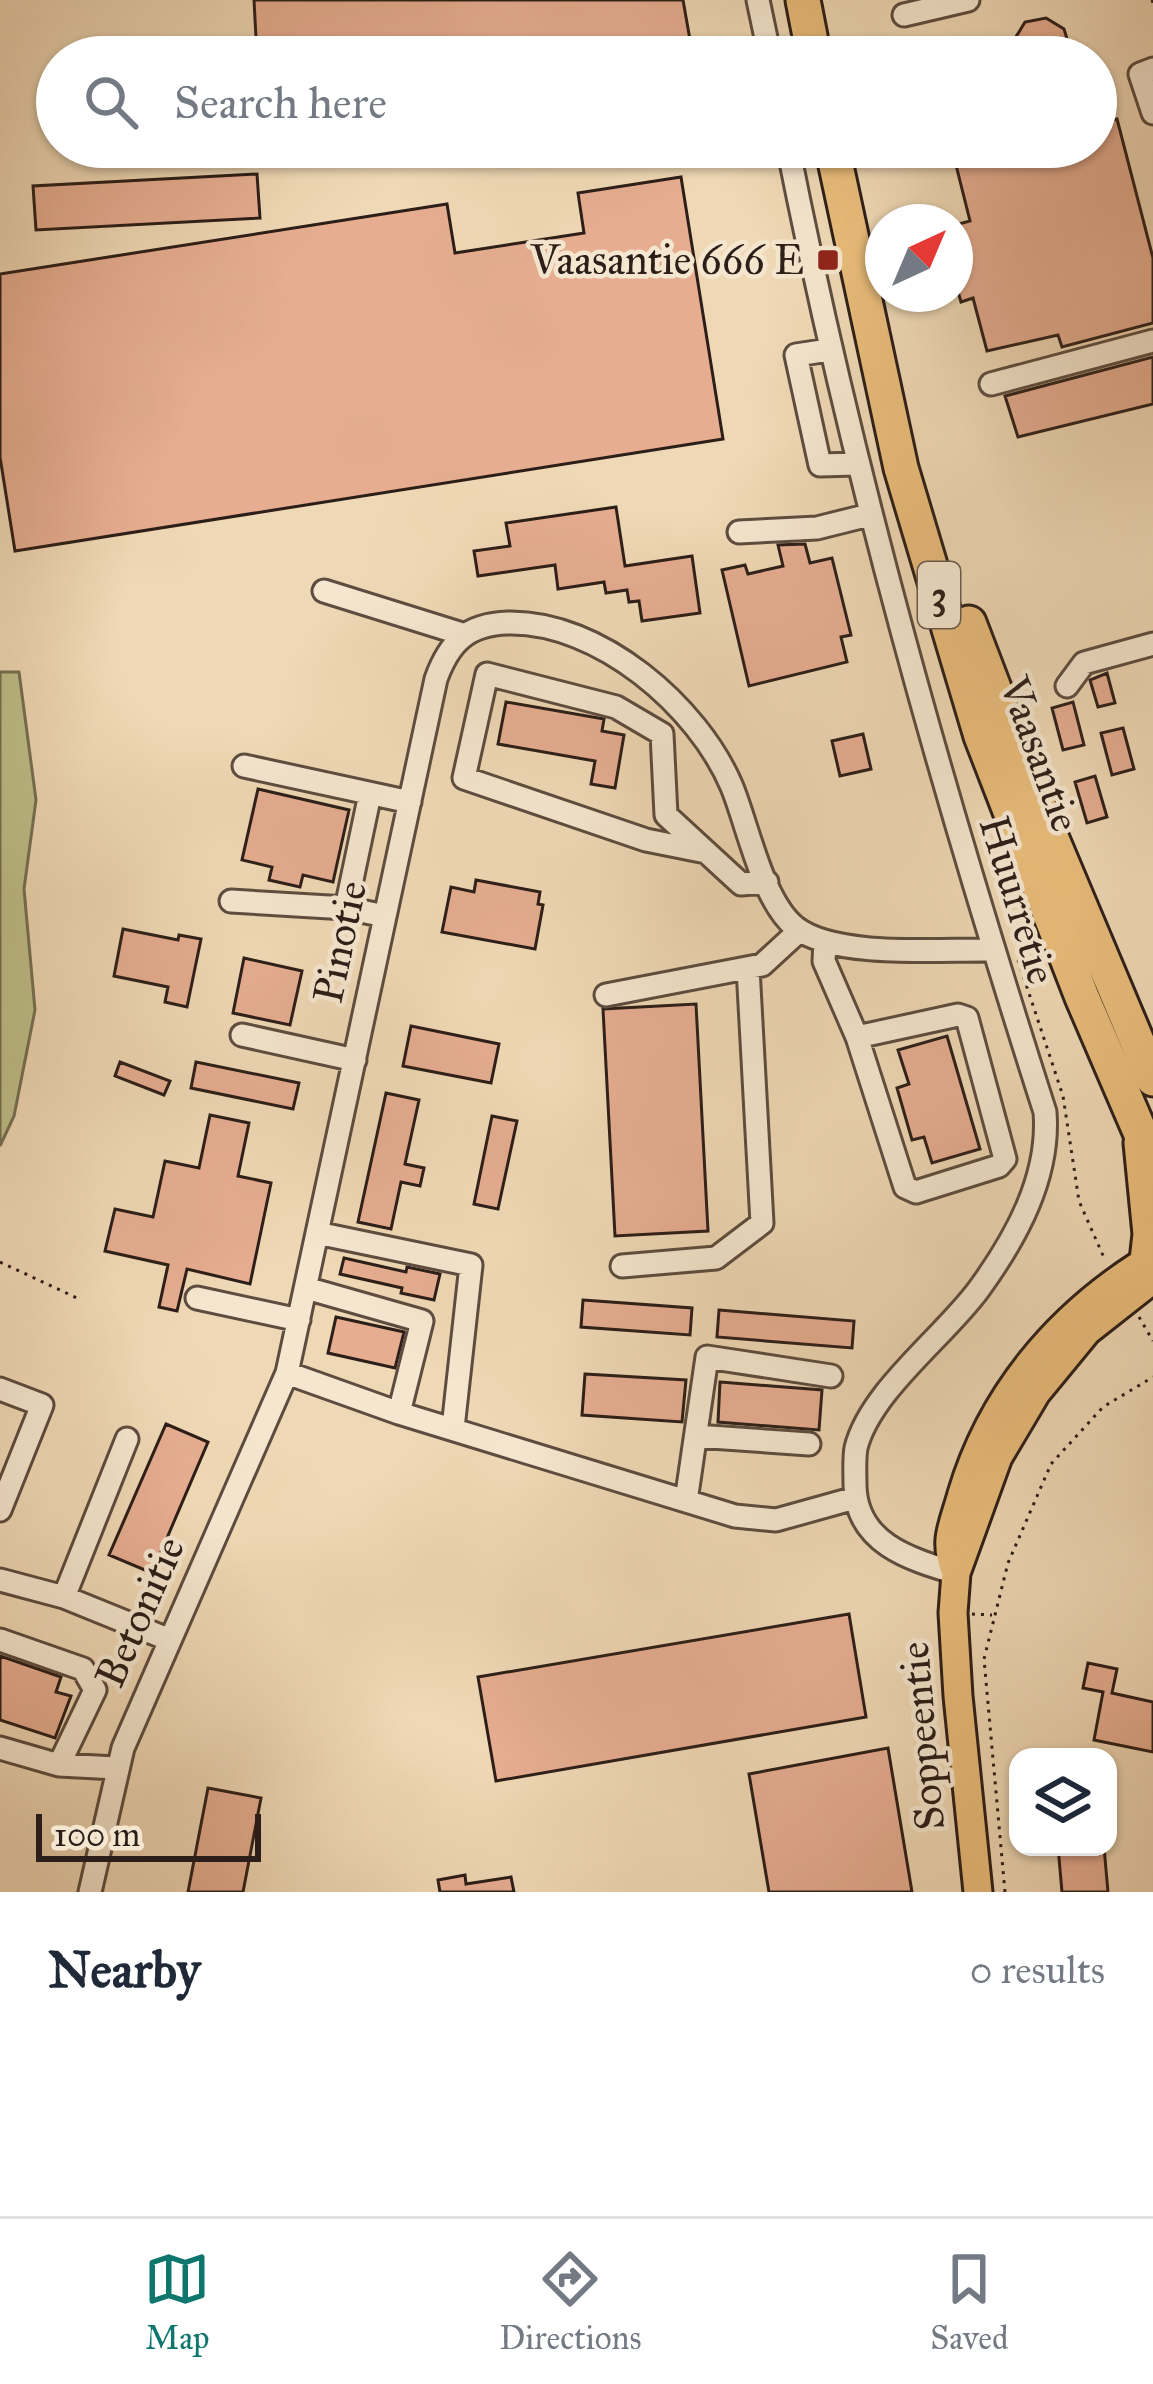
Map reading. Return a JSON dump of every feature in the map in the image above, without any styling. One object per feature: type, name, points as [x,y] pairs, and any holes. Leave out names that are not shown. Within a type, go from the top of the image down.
[{"type":"highway","points":[[802,0],[810,36]]},
{"type":"highway","name":"Vaasantie","points":[[837,168],[901,468],[981,736],[1146,1149],[1148,1279]]},
{"type":"highway","name":"Vaasantie","points":[[880,366],[992,689],[1153,1079]]},
{"type":"main road","name":"Soppeentie","points":[[978,1892],[958,1696],[953,1613],[956,1573],[984,1489],[1012,1430],[1059,1361],[1148,1279]]},
{"type":"street","points":[[758,0],[766,36]]},
{"type":"street","points":[[904,15],[968,0]]},
{"type":"street","points":[[1153,69],[1140,74],[1153,113]]},
{"type":"street","name":"Huurretie","points":[[792,168],[829,350],[905,656],[1045,1112],[1040,1175],[1013,1234],[978,1292],[918,1357],[866,1425],[856,1449],[855,1498]]},
{"type":"street","points":[[991,384],[1153,341]]},
{"type":"street","points":[[829,350],[796,355],[820,465],[856,464]]},
{"type":"street","points":[[740,532],[818,528],[869,514]]},
{"type":"street","points":[[324,591],[462,634],[490,624],[516,622],[548,628],[604,651],[683,709],[719,758],[767,882],[779,907],[800,931],[861,947],[992,950]]},
{"type":"street","name":"Pinotie","points":[[287,1372],[436,679],[445,655],[462,634]]},
{"type":"street","points":[[1067,686],[1084,663],[1153,644]]},
{"type":"street","points":[[706,852],[646,840],[464,778],[488,674],[616,707],[662,734],[666,815],[742,884],[767,882]]},
{"type":"street","points":[[244,766],[410,802]]},
{"type":"street","points":[[346,908],[370,794]]},
{"type":"street","points":[[232,901],[346,908],[386,916]]},
{"type":"street","points":[[606,995],[762,965],[800,931]]},
{"type":"street","points":[[824,941],[824,961],[857,1037],[905,1187],[916,1192],[999,1166],[1006,1159],[967,1018],[958,1015],[857,1037]]},
{"type":"street","points":[[622,1266],[716,1258],[762,1223],[748,968]]},
{"type":"street","points":[[242,1035],[355,1060]]},
{"type":"street","points":[[317,1233],[471,1265],[453,1428]]},
{"type":"street","points":[[306,1288],[422,1321],[399,1413]]},
{"type":"street","points":[[197,1298],[299,1320]]},
{"type":"street","points":[[686,1501],[707,1357],[831,1376]]},
{"type":"street","points":[[287,1372],[399,1413],[735,1516],[776,1520],[855,1498],[873,1535],[892,1550],[956,1573]]},
{"type":"street","name":"Betonitie","points":[[90,1892],[116,1768],[287,1372]]},
{"type":"street","points":[[0,1389],[42,1405],[0,1510]]},
{"type":"street","points":[[696,1436],[808,1444]]},
{"type":"street","points":[[64,1597],[127,1439]]},
{"type":"street","points":[[0,1580],[64,1597],[170,1640]]},
{"type":"street","points":[[0,1640],[83,1669],[95,1690],[59,1765]]},
{"type":"street","points":[[0,1748],[59,1765],[116,1768]]},
{"type":"path","points":[[1,1261],[77,1298]]},
{"type":"path","points":[[1148,1279],[1153,1341]]},
{"type":"path","points":[[1005,1892],[984,1659],[1008,1563],[1051,1464],[1103,1407],[1153,1376]]},
{"type":"green space","points":[[0,672],[19,672],[36,800],[24,889],[35,1010],[14,1116],[0,1146]]},
{"type":"building","points":[[254,0],[683,0],[689,36],[256,36]]},
{"type":"building","points":[[1046,18],[1064,29],[1066,36],[1016,36],[1025,22]]},
{"type":"building","points":[[1117,119],[1153,258],[1153,323],[1062,347],[1058,335],[987,351],[973,298],[973,204],[966,204],[957,168],[1117,168]]},
{"type":"building","points":[[257,174],[260,218],[36,230],[33,186]]},
{"type":"building","points":[[681,177],[723,439],[15,551],[0,457],[0,274],[447,204],[455,253],[584,233],[578,193]]},
{"type":"building","points":[[1153,357],[1153,404],[1018,437],[1005,396]]},
{"type":"building","points":[[616,507],[625,566],[692,556],[700,613],[642,621],[639,601],[629,602],[627,590],[606,593],[604,582],[558,589],[555,565],[478,576],[474,551],[510,546],[506,523]]},
{"type":"building","points":[[805,544],[810,563],[832,558],[851,635],[841,637],[847,662],[749,686],[722,570],[745,565],[748,574],[783,566],[778,545]]},
{"type":"building","points":[[1107,673],[1115,703],[1098,707],[1090,680]]},
{"type":"building","points":[[506,702],[604,719],[602,731],[624,735],[615,788],[591,784],[595,761],[498,744]]},
{"type":"building","points":[[1073,702],[1084,745],[1063,750],[1052,708]]},
{"type":"building","points":[[1123,728],[1134,769],[1112,775],[1101,733]]},
{"type":"building","points":[[863,734],[871,769],[840,776],[832,741]]},
{"type":"building","points":[[1095,776],[1107,817],[1087,823],[1075,782]]},
{"type":"building","points":[[258,789],[349,810],[333,882],[303,875],[300,887],[269,880],[272,867],[242,860]]},
{"type":"building","points":[[476,880],[540,892],[538,904],[543,905],[535,949],[442,932],[451,887],[474,892]]},
{"type":"building","points":[[123,929],[178,940],[179,935],[201,939],[187,1007],[165,1002],[168,987],[114,976]]},
{"type":"building","points":[[244,958],[302,971],[290,1025],[233,1013]]},
{"type":"building","points":[[696,1004],[708,1231],[615,1236],[603,1009]]},
{"type":"building","points":[[411,1026],[499,1044],[491,1083],[403,1066]]},
{"type":"building","points":[[947,1036],[980,1149],[932,1163],[924,1137],[912,1140],[897,1088],[909,1084],[898,1050]]},
{"type":"building","points":[[120,1062],[170,1081],[164,1095],[115,1076]]},
{"type":"building","points":[[196,1062],[299,1083],[293,1109],[191,1088]]},
{"type":"building","points":[[386,1093],[419,1100],[405,1164],[424,1168],[420,1186],[401,1182],[391,1229],[358,1222]]},
{"type":"building","points":[[210,1115],[249,1123],[238,1176],[271,1183],[250,1284],[187,1269],[177,1311],[159,1307],[168,1265],[105,1251],[115,1209],[153,1217],[165,1161],[199,1168]]},
{"type":"building","points":[[492,1116],[517,1121],[498,1209],[474,1204]]},
{"type":"building","points":[[344,1258],[406,1272],[407,1267],[440,1274],[434,1300],[340,1274]]},
{"type":"building","points":[[583,1300],[692,1308],[690,1335],[581,1327]]},
{"type":"building","points":[[719,1310],[854,1321],[852,1348],[717,1337]]},
{"type":"building","points":[[336,1317],[404,1332],[395,1368],[328,1353]]},
{"type":"building","points":[[585,1374],[686,1380],[682,1422],[582,1415]]},
{"type":"building","points":[[720,1382],[822,1390],[819,1430],[718,1422]]},
{"type":"building","points":[[166,1424],[208,1442],[152,1573],[109,1555]]},
{"type":"building","points":[[849,1614],[866,1717],[496,1781],[478,1677]]},
{"type":"building","points":[[0,1656],[61,1677],[56,1692],[71,1696],[55,1738],[0,1720]]},
{"type":"building","points":[[1088,1663],[1117,1669],[1112,1693],[1153,1702],[1153,1752],[1094,1740],[1103,1692],[1083,1688]]},
{"type":"building","points":[[888,1748],[912,1892],[769,1892],[749,1774]]},
{"type":"building","points":[[208,1788],[261,1798],[243,1892],[188,1892]]},
{"type":"building","points":[[1059,1856],[1105,1856],[1108,1892],[1062,1892]]},
{"type":"building","points":[[465,1875],[466,1884],[511,1877],[514,1892],[440,1892],[438,1880]]},
{"type":"place","name":"Vaasantie 666 E","points":[[828,260]]}]
